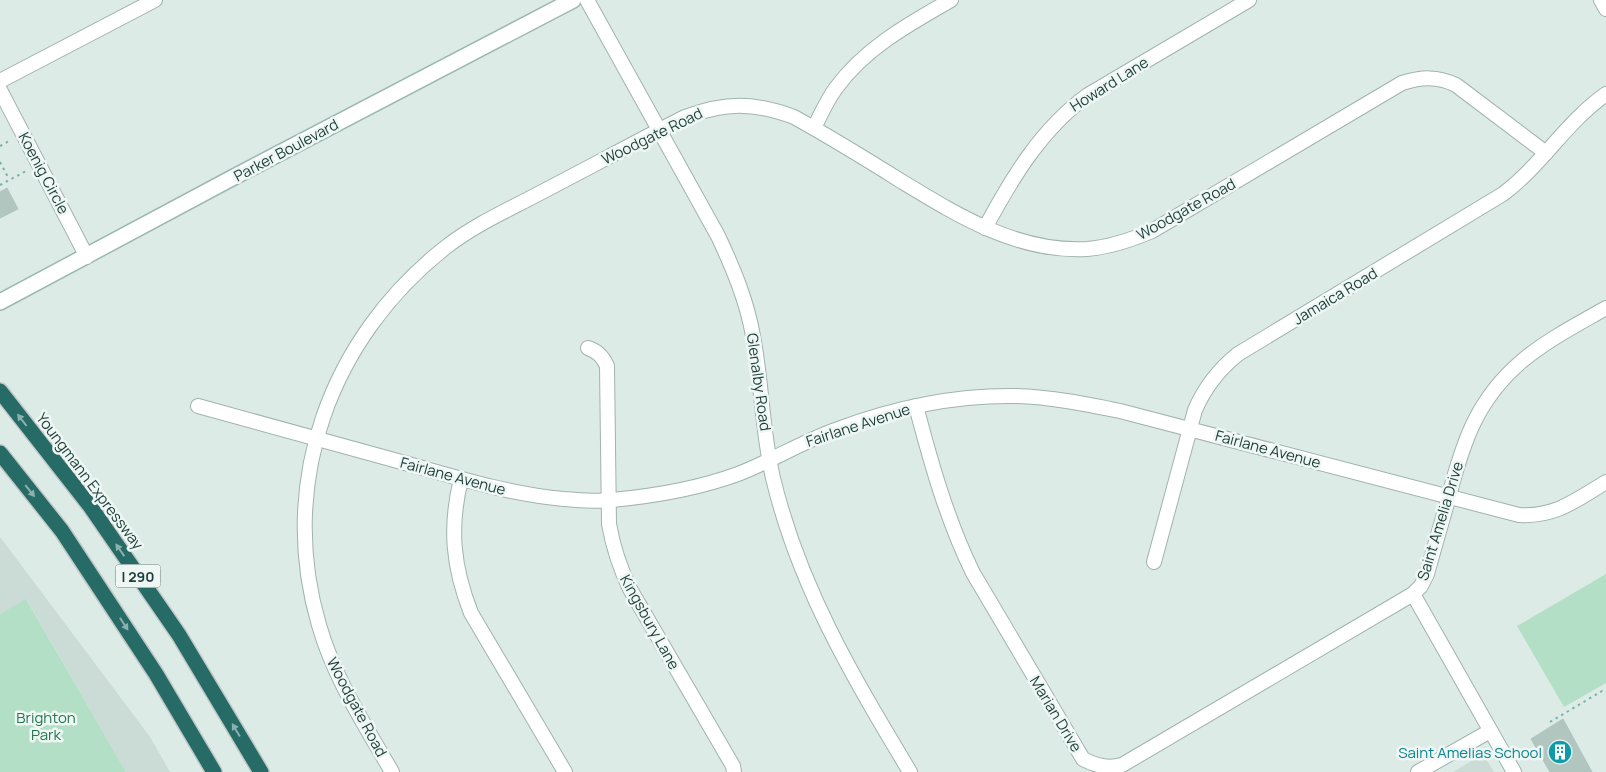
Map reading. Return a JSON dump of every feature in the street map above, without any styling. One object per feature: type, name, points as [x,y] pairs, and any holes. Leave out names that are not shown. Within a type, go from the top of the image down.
[{"type":"highway","name":"Youngmann Expressway","points":[[0,391],[90,506],[168,619],[261,772]]},
{"type":"highway","name":"I 290","points":[[0,453],[62,531],[156,674],[214,772]]},
{"type":"street","points":[[0,81],[156,0]]},
{"type":"street","name":"Parker Boulevard","points":[[0,302],[232,178],[573,0]]},
{"type":"street","name":"Glenalby Road","points":[[587,0],[718,236],[733,268],[745,300],[753,334],[769,459],[787,529],[818,608],[841,654],[910,772]]},
{"type":"street","points":[[814,128],[836,88],[865,55],[896,33],[951,0]]},
{"type":"street","name":"Howard Lane","points":[[985,228],[1000,199],[1032,151],[1054,123],[1070,108],[1088,95],[1249,0]]},
{"type":"street","points":[[1601,0],[1606,9]]},
{"type":"street","name":"Woodgate Road","points":[[392,772],[342,685],[331,660],[313,604],[307,568],[305,533],[306,497],[316,438],[327,404],[360,339],[395,294],[425,265],[469,231],[685,117],[702,110],[743,104],[776,110],[794,117],[954,213],[985,228],[1011,238],[1065,249],[1110,246],[1152,231],[1402,83],[1417,78],[1430,77],[1456,85],[1546,153]]},
{"type":"street","name":"Koenig Circle","points":[[0,90],[87,257]]},
{"type":"street","name":"Jamaica Road","points":[[1154,562],[1195,410],[1202,393],[1223,366],[1238,354],[1520,182],[1578,117],[1589,106],[1606,94]]},
{"type":"street","name":"Saint Amelia Drive","points":[[1514,772],[1414,594],[1421,586],[1427,574],[1458,460],[1468,433],[1479,413],[1496,388],[1541,346],[1606,308]]},
{"type":"street","name":"Kingsbury Lane","points":[[588,348],[598,352],[604,358],[606,366],[608,501],[613,547],[623,576],[733,766],[734,772]]},
{"type":"street","name":"Fairlane Avenue","points":[[198,406],[461,479],[514,492],[549,498],[608,501],[679,491],[702,486],[740,473],[837,429],[870,418],[916,406],[972,398],[1019,396],[1100,406],[1519,515],[1535,516],[1551,513],[1563,508],[1606,482]]},
{"type":"street","name":"Marian Drive","points":[[916,406],[952,524],[966,559],[1077,750],[1083,759],[1092,764],[1104,767],[1122,765],[1414,594]]},
{"type":"street","points":[[461,479],[454,518],[454,544],[457,570],[462,589],[472,613],[565,772]]},
{"type":"street","points":[[1418,772],[1490,731]]},
{"type":"path","points":[[0,146],[12,140]]},
{"type":"path","points":[[0,162],[10,180]]},
{"type":"path","points":[[0,185],[28,170]]},
{"type":"path","points":[[1550,722],[1602,691],[1606,691]]},
{"type":"shaded area","points":[[0,537],[150,737],[170,772],[126,772],[27,600],[0,614]]},
{"type":"shaded area","points":[[1483,754],[1494,772],[1453,772]]},
{"type":"green space","points":[[1606,574],[1606,683],[1564,707],[1517,626]]},
{"type":"green space","name":"Brighton Park","points":[[26,599],[126,772],[0,772],[0,614]]},
{"type":"building","points":[[7,188],[18,209],[0,218],[0,192]]},
{"type":"building","name":"Saint Amelias School","points":[[1563,719],[1592,772],[1550,772],[1531,739]]},
{"type":"place","name":"Saint Amelias School","points":[[1560,752]]}]
